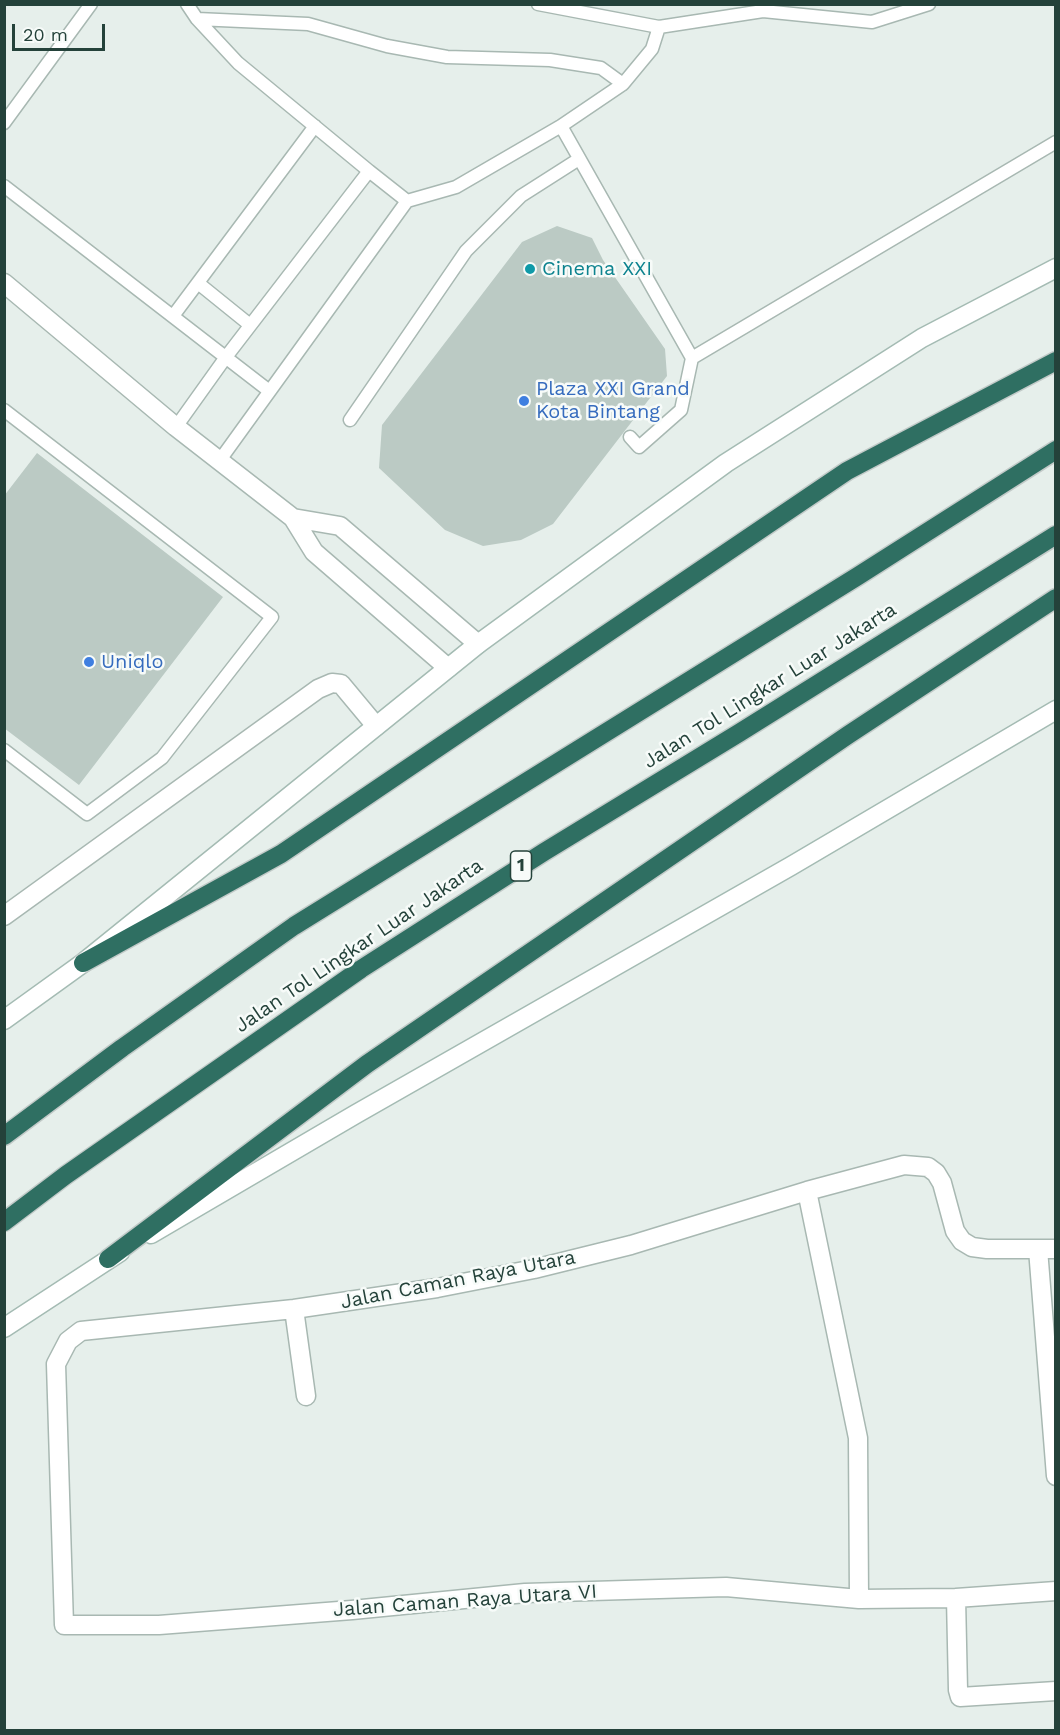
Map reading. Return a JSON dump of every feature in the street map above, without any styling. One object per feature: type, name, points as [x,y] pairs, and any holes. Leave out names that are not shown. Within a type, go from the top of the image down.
[{"type":"highway","points":[[83,963],[281,854],[847,471],[1056,361]]},
{"type":"highway","points":[[4,1136],[122,1048],[294,926],[858,576],[1056,450]]},
{"type":"highway","name":"Jalan Tol Lingkar Luar Jakarta","points":[[4,1222],[66,1175],[361,969],[544,852],[1056,535]]},
{"type":"highway","points":[[108,1259],[367,1064],[848,735],[1056,598]]},
{"type":"street","points":[[4,1020],[83,963],[478,644],[726,462],[922,338],[1056,268]]},
{"type":"street","points":[[4,283],[176,427],[293,518],[314,552],[448,668]]},
{"type":"street","points":[[293,518],[340,526],[478,644]]},
{"type":"street","points":[[4,916],[318,689],[332,683],[341,684],[376,726]]},
{"type":"street","points":[[4,1328],[108,1259],[366,1108],[791,866],[1056,710]]},
{"type":"street","name":"Jalan Caman Raya Utara","points":[[63,1606],[56,1364],[68,1341],[81,1331],[294,1310],[437,1288],[534,1269],[631,1245],[807,1191],[904,1165],[928,1167],[936,1173],[942,1184],[955,1231],[962,1241],[972,1247],[987,1250],[1047,1249]]},
{"type":"street","points":[[807,1191],[858,1438],[859,1599]]},
{"type":"street","points":[[1047,1249],[1056,1476]]},
{"type":"street","points":[[294,1310],[306,1396]]},
{"type":"street","name":"Jalan Caman Raya Utara VI","points":[[63,1606],[64,1625],[159,1625],[352,1610],[525,1593],[726,1587],[859,1599],[956,1598],[1056,1591]]},
{"type":"street","points":[[956,1598],[960,1697],[1056,1691]]},
{"type":"lane","points":[[4,123],[91,4]]},
{"type":"lane","points":[[186,4],[238,63],[407,201]]},
{"type":"lane","points":[[538,4],[659,27],[763,11],[872,22],[929,4]]},
{"type":"lane","points":[[197,19],[308,24],[387,46],[447,57],[550,60],[601,68],[623,84]]},
{"type":"lane","points":[[220,460],[268,390],[407,201],[456,187],[561,126],[623,84],[652,49],[659,27]]},
{"type":"lane","points":[[173,316],[315,126]]},
{"type":"lane","points":[[561,126],[692,358],[681,410],[639,447],[630,438]]},
{"type":"lane","points":[[692,358],[1056,142]]},
{"type":"lane","points":[[350,420],[466,251],[521,196],[579,159]]},
{"type":"lane","points":[[176,427],[250,325],[369,171]]},
{"type":"lane","points":[[4,186],[268,390]]},
{"type":"lane","points":[[198,283],[250,325]]},
{"type":"lane","points":[[4,410],[272,617],[162,758],[87,814],[4,750]]},
{"type":"building","name":"Plaza XXI Grand Kota Bintang","points":[[557,226],[592,238],[603,260],[665,349],[667,376],[553,524],[521,540],[483,546],[445,530],[379,468],[382,425],[522,242]]},
{"type":"building","name":"Uniqlo","points":[[37,453],[223,597],[79,785],[4,728],[4,496]]},
{"type":"place","name":"Cinema XXI","points":[[530,269]]},
{"type":"place","name":"Plaza XXI Grand Kota Bintang","points":[[524,401]]},
{"type":"place","name":"Uniqlo","points":[[89,662]]}]
